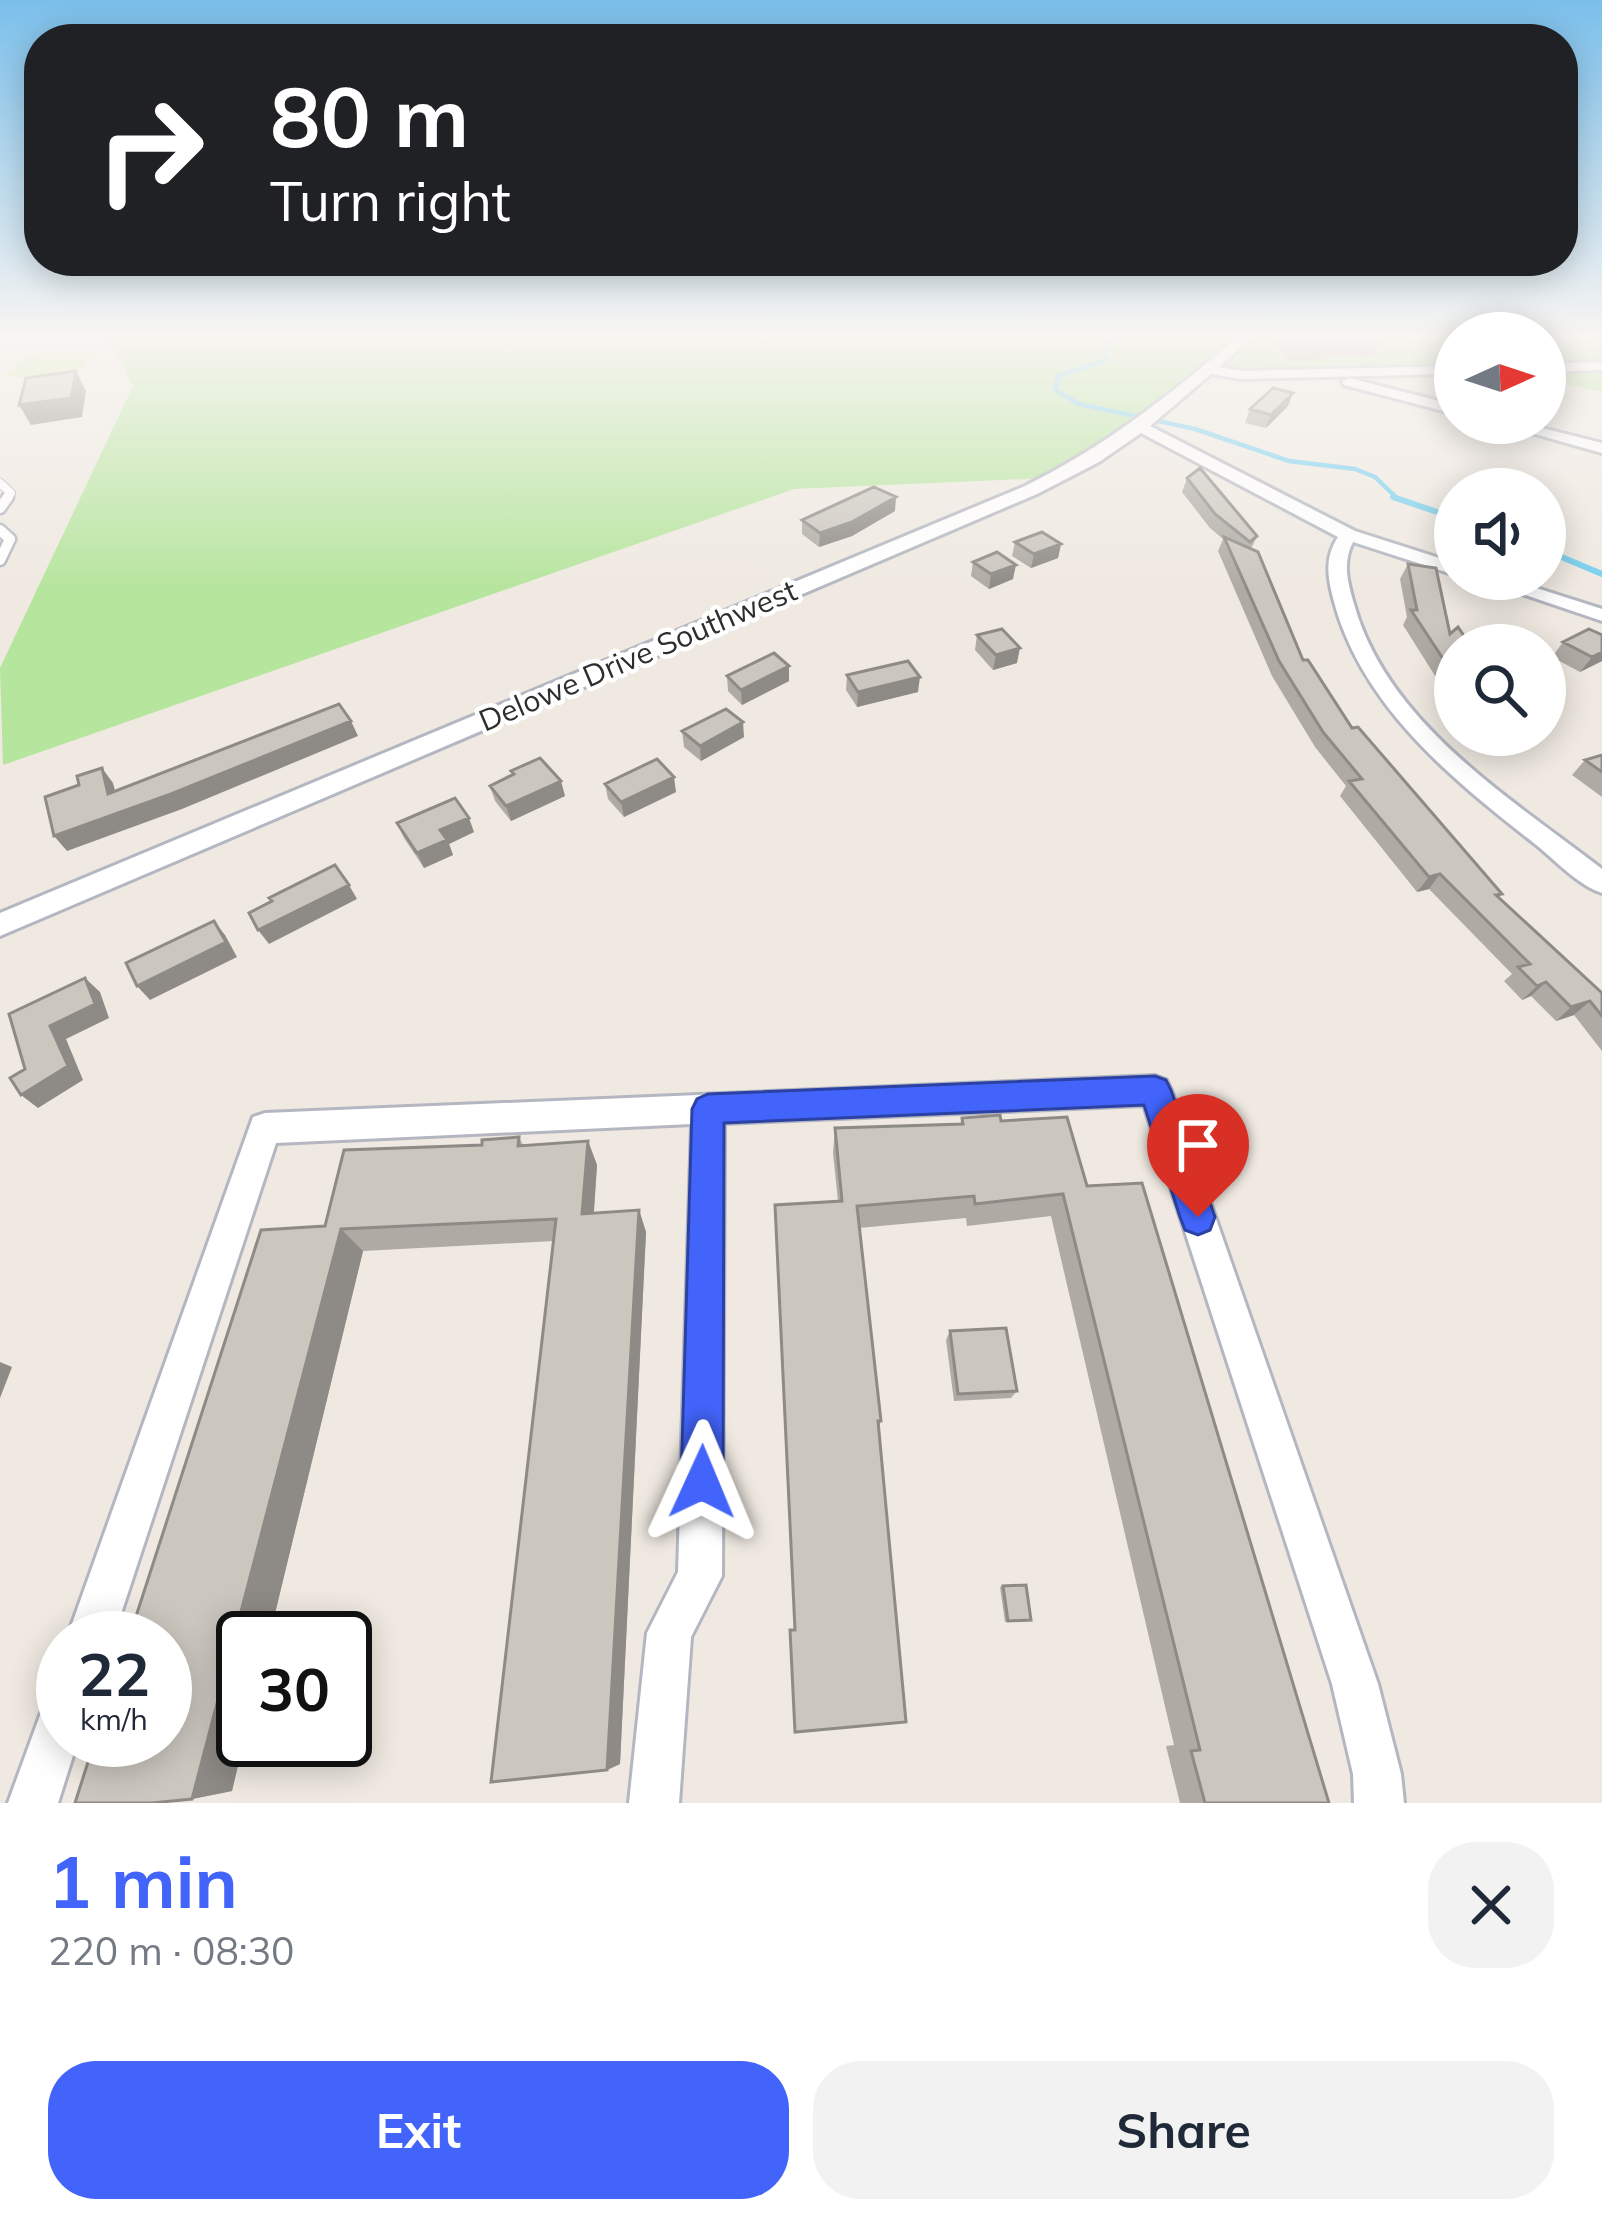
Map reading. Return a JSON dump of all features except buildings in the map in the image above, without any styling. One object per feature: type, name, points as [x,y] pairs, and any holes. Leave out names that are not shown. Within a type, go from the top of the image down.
[{"type":"street","name":"Delowe Drive Southwest","points":[[0,926],[1031,490],[1093,459],[1148,421]]},
{"type":"street","points":[[1140,428],[1349,535],[1434,562]]},
{"type":"street","points":[[1566,439],[1602,448]]},
{"type":"street","points":[[1349,535],[1335,557],[1341,602],[1365,656],[1414,727],[1602,883]]},
{"type":"street","points":[[1554,600],[1602,615]]},
{"type":"street","points":[[99,1611],[265,1128],[1155,1090],[1355,1684],[1377,1774],[1378,1803]]},
{"type":"street","points":[[654,1803],[669,1633],[700,1576],[708,1109]]},
{"type":"street","points":[[33,1803],[45,1767]]},
{"type":"lane","points":[[0,483],[11,493],[0,508]]},
{"type":"lane","points":[[0,530],[10,538],[0,560]]},
{"type":"green space","points":[[116,421],[1152,421],[1095,446],[1092,464],[1073,477],[794,489],[3,765],[0,668]]},
{"type":"waterway","points":[[1159,421],[1289,461],[1355,469],[1375,477],[1397,499]]},
{"type":"waterway","points":[[1393,497],[1397,499]]},
{"type":"waterway","points":[[1397,499],[1434,511]]},
{"type":"waterway","points":[[1566,559],[1602,574]]},
{"type":"route","points":[[702,1482],[708,1109],[1155,1090],[1198,1217]]}]
